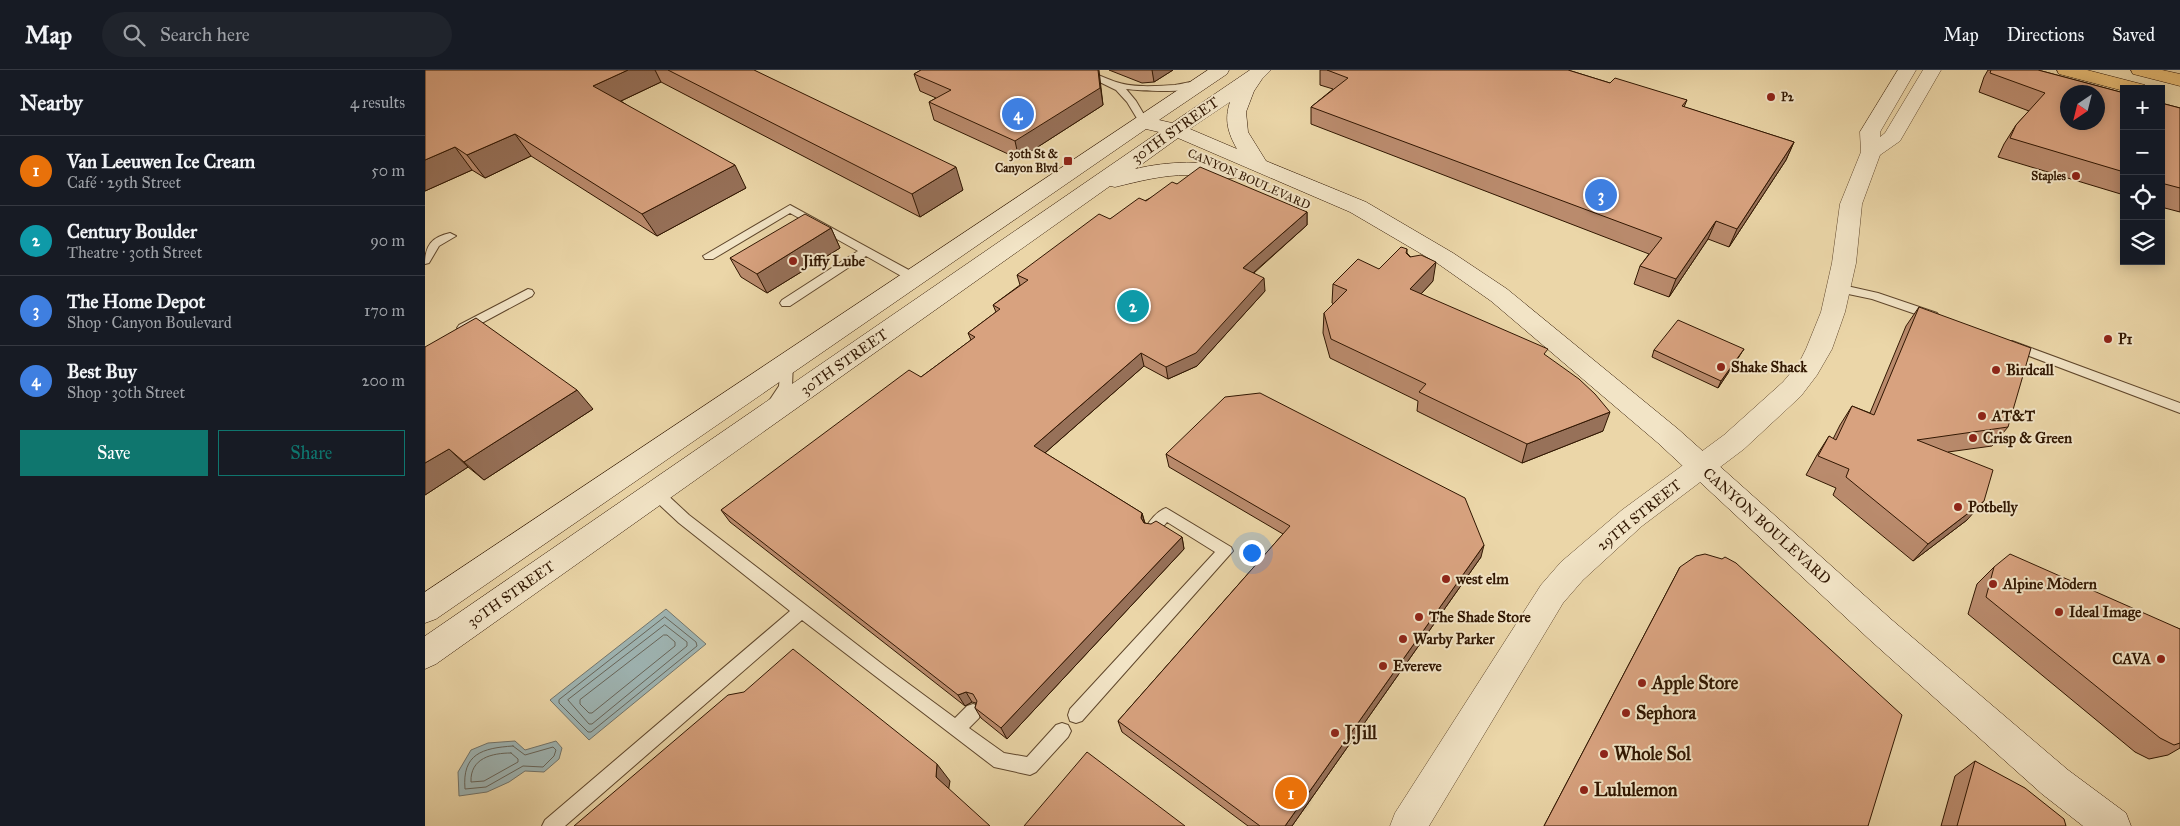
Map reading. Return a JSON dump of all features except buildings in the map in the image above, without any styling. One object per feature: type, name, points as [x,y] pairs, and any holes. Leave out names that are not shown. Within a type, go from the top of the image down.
[{"type":"main road","points":[[2066,70],[2123,85]]},
{"type":"main road","points":[[2141,70],[2180,80]]},
{"type":"street","name":"30TH STREET","points":[[425,654],[1088,192],[1160,131],[1200,84],[1220,70]]},
{"type":"street","name":"29TH STREET","points":[[1408,826],[1552,594],[1573,571],[1632,518],[1734,442],[1792,389],[1819,349],[1827,332],[1838,288],[1847,245],[1851,204],[1871,152],[1869,135],[1872,126],[1907,70]]},
{"type":"street","points":[[1871,152],[1893,137],[1932,70]]},
{"type":"street","name":"30TH STREET","points":[[425,610],[787,362],[914,278],[1259,72]]},
{"type":"street","points":[[1258,164],[1239,136],[1234,117],[1242,93],[1259,72]]},
{"type":"street","name":"CANYON BOULEVARD","points":[[1160,131],[1258,164],[1358,207],[1423,249],[1475,278],[1527,317],[1701,466],[1917,661],[2055,782],[2113,826]]},
{"type":"street","name":"CANYON BOULEVARD","points":[[1160,131],[1231,172],[1337,218],[1423,249]]},
{"type":"street","points":[[1088,192],[1124,178],[1171,168],[1231,172]]},
{"type":"lane","points":[[1080,70],[1117,85],[1141,89],[1167,90],[1200,84]]},
{"type":"lane","points":[[1117,85],[1160,131]]},
{"type":"lane","points":[[709,256],[790,208],[914,278]]},
{"type":"lane","points":[[425,260],[435,244],[450,236]]},
{"type":"lane","points":[[786,303],[866,251]]},
{"type":"lane","points":[[1838,288],[1874,296],[1946,321]]},
{"type":"lane","points":[[451,335],[528,293]]},
{"type":"lane","points":[[1998,340],[2180,408]]},
{"type":"lane","points":[[766,416],[785,386],[787,362]]},
{"type":"lane","points":[[656,493],[685,519],[803,611],[1001,761],[1030,766],[1062,731]]},
{"type":"lane","points":[[1076,715],[1226,551],[1166,514],[1152,529]]},
{"type":"lane","points":[[551,826],[803,611]]},
{"type":"lane","points":[[957,728],[973,712]]},
{"type":"water","points":[[666,609],[706,644],[589,740],[550,700]]},
{"type":"water","points":[[515,741],[525,750],[556,741],[562,748],[559,759],[544,772],[525,771],[509,782],[487,792],[459,796],[458,772],[471,750],[488,743]]},
{"type":"place","name":"P2","points":[[1771,97]]},
{"type":"place","name":"Best Buy","points":[[1018,114]]},
{"type":"place","name":"30th St & Canyon Blvd","points":[[1068,161]]},
{"type":"place","name":"Staples","points":[[2076,176]]},
{"type":"place","name":"The Home Depot","points":[[1601,195]]},
{"type":"place","name":"Jiffy Lube","points":[[793,261]]},
{"type":"place","name":"Century Boulder","points":[[1133,306]]},
{"type":"place","name":"P1","points":[[2108,339]]},
{"type":"place","name":"Shake Shack","points":[[1721,367]]},
{"type":"place","name":"Birdcall","points":[[1996,370]]},
{"type":"place","name":"AT&T","points":[[1982,416]]},
{"type":"place","name":"Crisp & Green","points":[[1973,438]]},
{"type":"place","name":"Potbelly","points":[[1958,507]]},
{"type":"place","name":"west elm","points":[[1446,579]]},
{"type":"place","name":"Alpine Modern","points":[[1993,584]]},
{"type":"place","name":"Ideal Image","points":[[2059,612]]},
{"type":"place","name":"The Shade Store","points":[[1419,617]]},
{"type":"place","name":"Warby Parker","points":[[1403,639]]},
{"type":"place","name":"CAVA","points":[[2161,659]]},
{"type":"place","name":"Evereve","points":[[1383,666]]},
{"type":"place","name":"Apple Store","points":[[1642,683]]},
{"type":"place","name":"Sephora","points":[[1626,713]]},
{"type":"place","name":"J.Jill","points":[[1335,733]]},
{"type":"place","name":"Whole Sol","points":[[1604,754]]},
{"type":"place","name":"Lululemon","points":[[1584,790]]},
{"type":"place","name":"Van Leeuwen Ice Cream","points":[[1291,793]]}]
